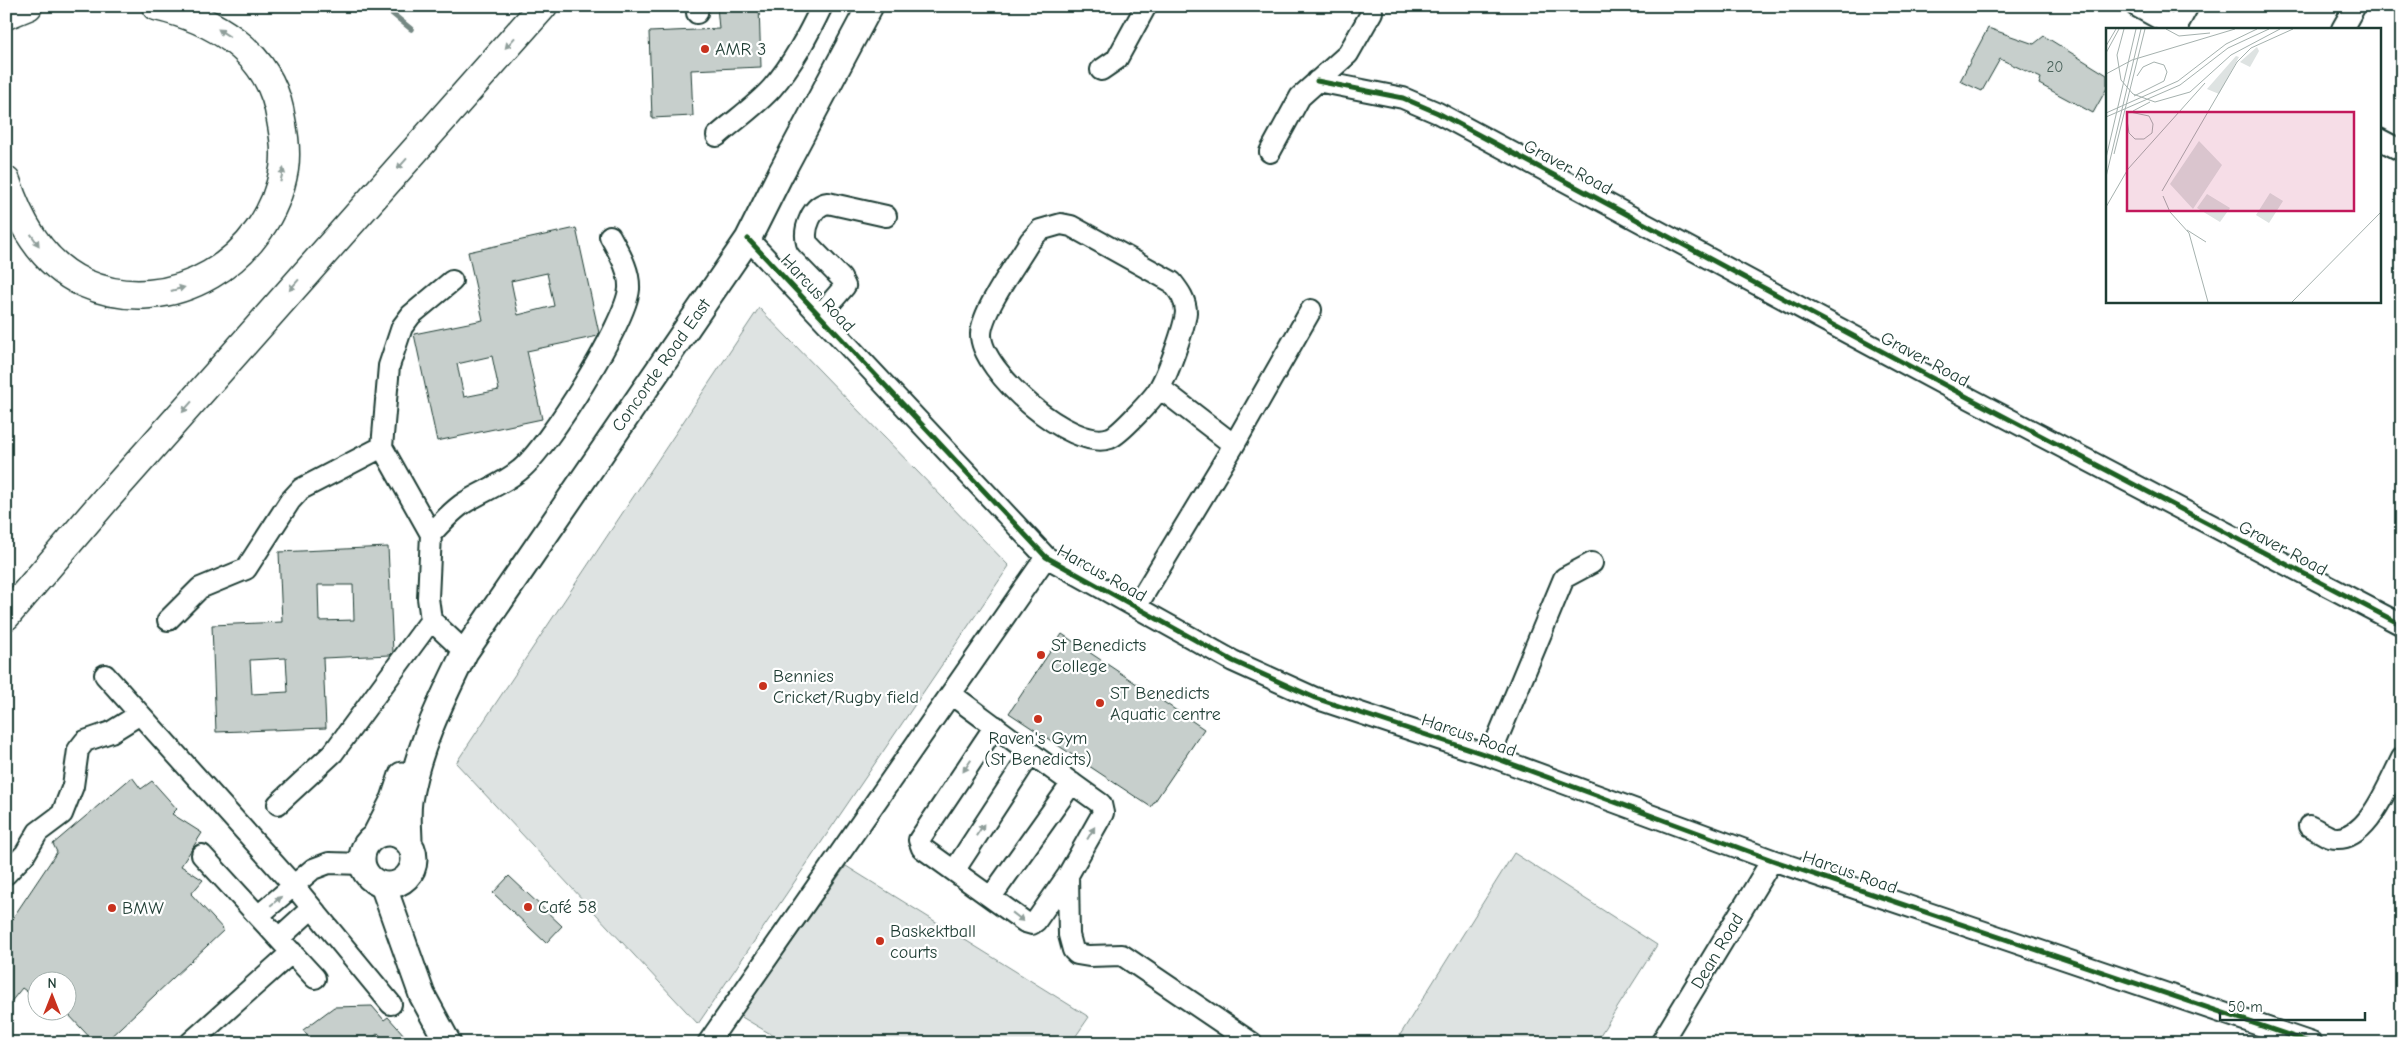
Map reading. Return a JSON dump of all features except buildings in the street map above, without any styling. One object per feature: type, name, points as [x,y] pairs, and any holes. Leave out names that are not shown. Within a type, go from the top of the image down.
[{"type":"highway","points":[[6,15],[28,6]]},
{"type":"highway","points":[[6,181],[20,219],[44,253],[83,282],[108,291],[143,294],[178,290],[207,279],[226,265],[247,244],[262,226],[277,195],[284,170],[285,149],[275,94],[258,63],[236,41],[214,26],[184,12],[156,6]]},
{"type":"highway","points":[[6,616],[145,454],[543,6]]},
{"type":"main road","name":"Concorde Road East","points":[[409,843],[408,803],[435,714],[465,652],[748,239],[870,6]]},
{"type":"main road","name":"Concorde Road East","points":[[375,836],[394,799],[410,750],[418,734],[435,714]]},
{"type":"main road","points":[[404,948],[404,904],[409,873],[414,859],[409,843],[404,838],[390,833],[375,836],[364,848],[362,864],[371,878],[384,885],[395,883],[409,873]]},
{"type":"main road","points":[[384,885],[404,948],[422,995],[448,1043]]},
{"type":"street","points":[[717,136],[770,90],[780,78],[806,38],[822,6]]},
{"type":"street","points":[[1101,70],[1117,59],[1146,6]]},
{"type":"street","points":[[2136,6],[2177,28],[2188,6]]},
{"type":"street","points":[[2343,28],[2355,6]]},
{"type":"street","points":[[1270,152],[1300,97],[1348,54],[1372,12]]},
{"type":"street","name":"Graver Road","points":[[1317,81],[1403,98],[1438,113],[1969,398],[2402,625]]},
{"type":"street","points":[[2380,139],[2402,151]]},
{"type":"street","points":[[820,315],[845,286],[841,278],[807,243],[806,229],[815,208],[820,204],[828,203],[886,216]]},
{"type":"street","points":[[1049,226],[1071,226],[1172,282],[1180,291],[1185,302],[1184,322],[1160,388],[1119,433],[1109,439],[1095,440],[1082,438],[1065,430],[1036,410],[990,361],[983,348],[981,335],[985,315],[1030,241],[1040,230],[1049,226]]},
{"type":"street","points":[[431,534],[463,504],[504,482],[537,454],[608,341],[626,304],[629,289],[624,262],[610,236]]},
{"type":"street","name":"Harcus Road","points":[[748,239],[1046,557],[1233,661],[1307,694],[1490,756],[1772,860],[2312,1043]]},
{"type":"street","points":[[452,281],[411,315],[402,327],[389,366],[382,447],[431,534],[428,598],[431,620],[465,652]]},
{"type":"street","points":[[1136,607],[1234,444],[1310,310]]},
{"type":"street","points":[[1160,388],[1234,444]]},
{"type":"street","points":[[168,620],[200,588],[246,569],[290,501],[301,489],[382,447]]},
{"type":"street","points":[[708,1043],[1046,557]]},
{"type":"street","points":[[1490,756],[1564,578],[1592,562]]},
{"type":"street","points":[[278,804],[332,754],[431,620]]},
{"type":"street","points":[[105,675],[294,886],[391,1004]]},
{"type":"street","points":[[951,694],[1101,804],[1103,810],[1068,875],[1032,924],[1025,922],[922,848],[919,840],[994,726]]},
{"type":"street","points":[[6,874],[25,854],[38,832],[62,814],[73,786],[78,750],[85,741],[111,732],[140,714]]},
{"type":"street","points":[[954,870],[1031,753]]},
{"type":"street","points":[[2309,826],[2332,837],[2353,835],[2369,822],[2402,758]]},
{"type":"street","points":[[991,897],[1072,783]]},
{"type":"street","points":[[202,855],[314,978]]},
{"type":"street","name":"Dean Road","points":[[1661,1043],[1772,860]]},
{"type":"street","points":[[258,916],[313,869],[329,863],[362,864]]},
{"type":"street","points":[[1068,875],[1069,935],[1073,950],[1077,954],[1089,956],[1122,955],[1252,1043]]},
{"type":"street","points":[[190,1043],[285,945],[312,908]]},
{"type":"shaded area","points":[[759,308],[1009,566],[698,1024],[456,763]]},
{"type":"shaded area","points":[[1514,853],[1657,945],[1595,1043],[1395,1043]]},
{"type":"shaded area","name":"Baskektball courts","points":[[846,866],[1089,1017],[1071,1043],[786,1043],[740,1016]]},
{"type":"waterway","points":[[383,6],[411,29]]},
{"type":"cycle path","points":[[1317,81],[1403,98],[1438,113],[1969,398],[2402,625]]},
{"type":"cycle path","points":[[748,239],[1046,557],[1233,661],[1315,698],[1490,756],[1772,860],[2312,1043]]},
{"type":"place","name":"AMR 3","points":[[705,49]]},
{"type":"place","name":"St Benedicts College","points":[[1041,655]]},
{"type":"place","name":"Bennies Cricket/Rugby field","points":[[763,686]]},
{"type":"place","name":"ST Benedicts Aquatic centre","points":[[1100,703]]},
{"type":"place","name":"Raven's Gym (St Benedicts)","points":[[1038,719]]},
{"type":"place","name":"Café 58","points":[[528,907]]},
{"type":"place","name":"BMW","points":[[112,908]]},
{"type":"place","name":"Baskektball courts","points":[[880,941]]}]
